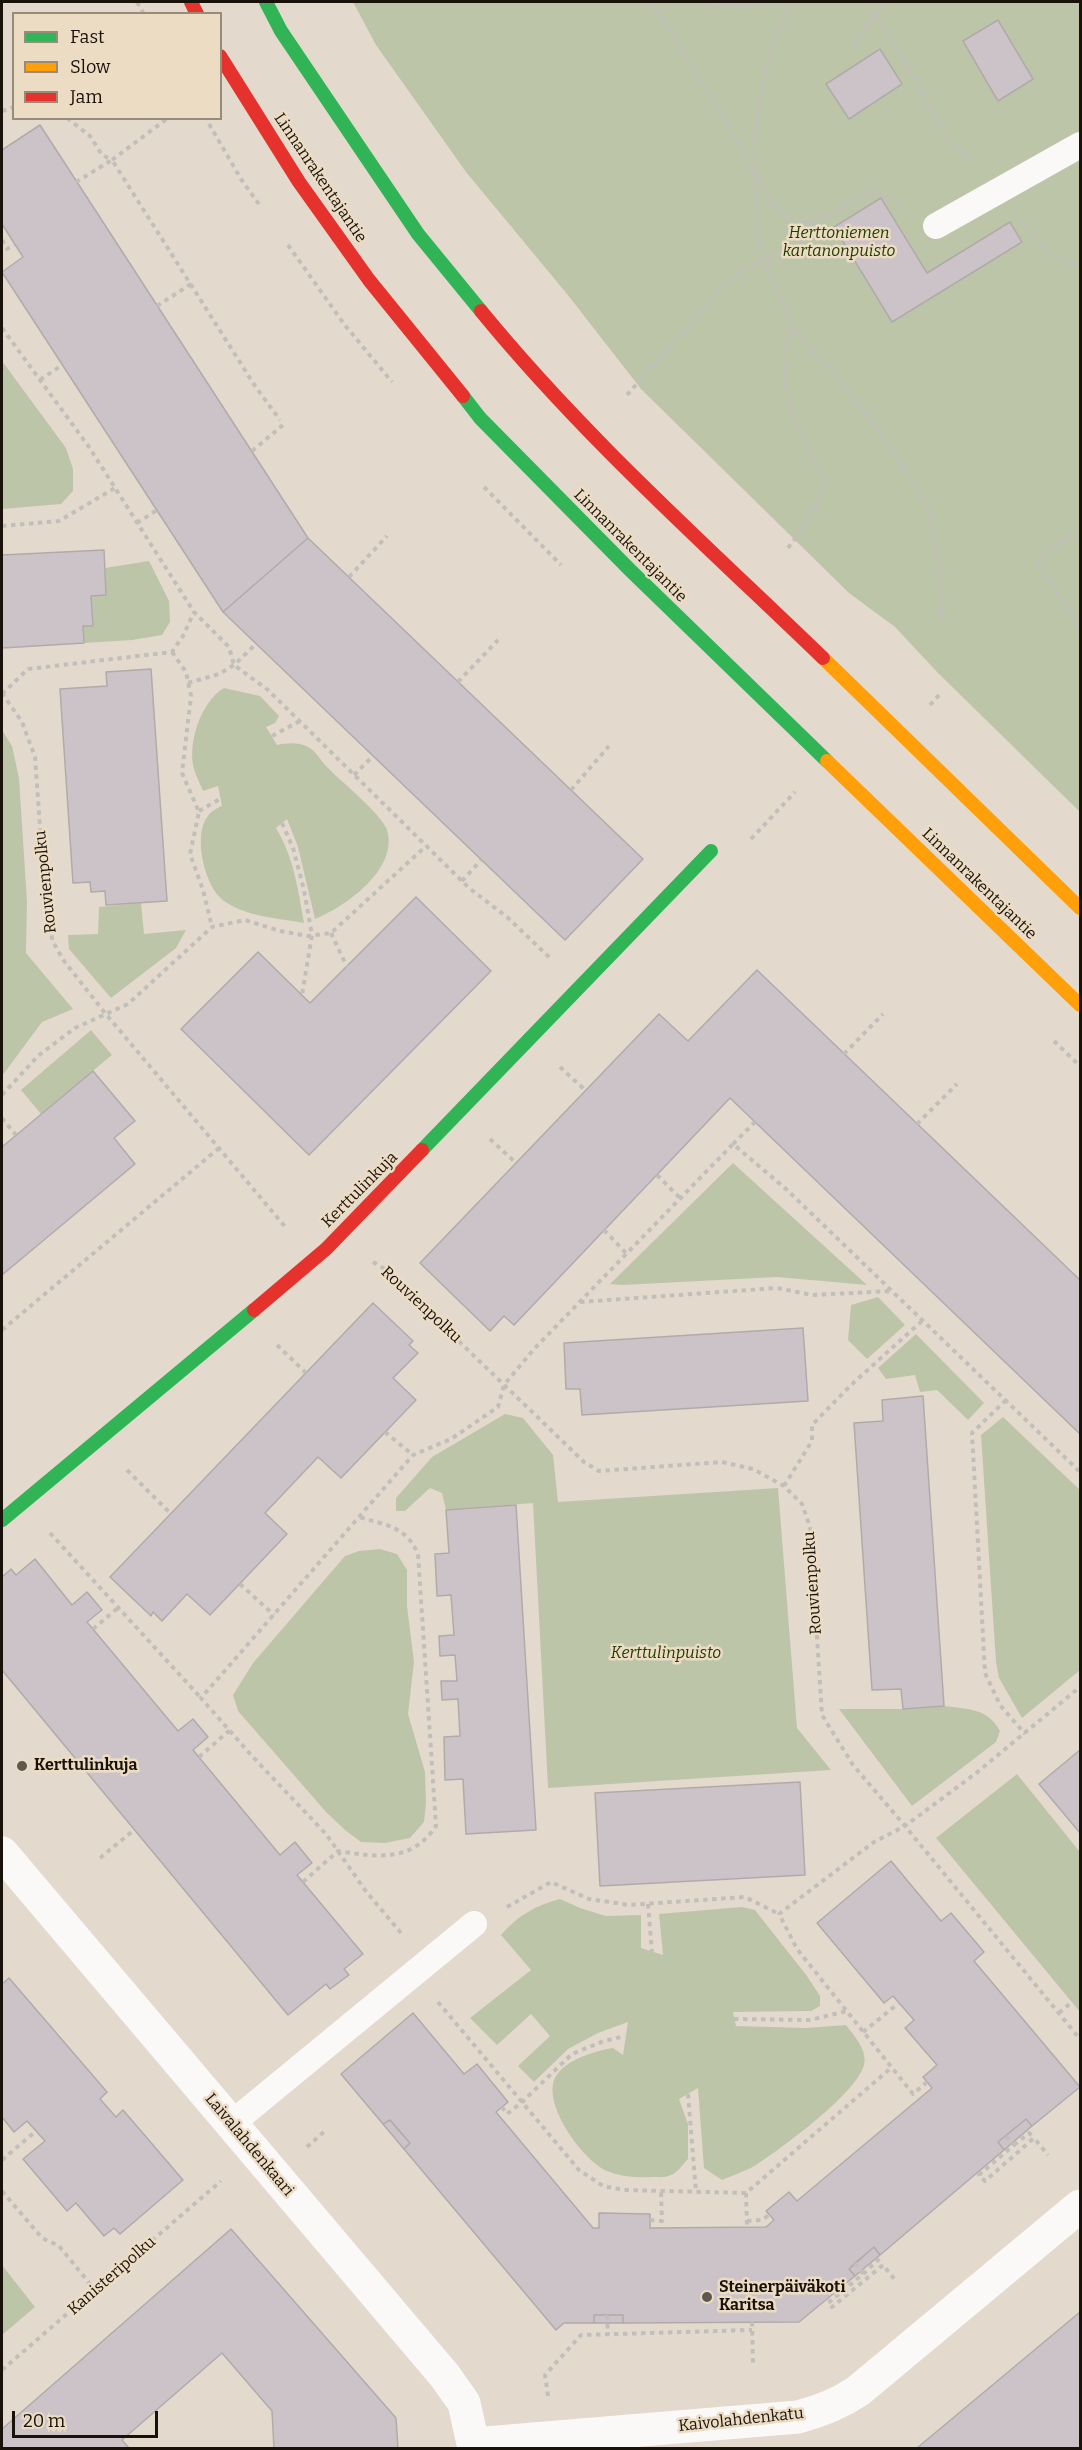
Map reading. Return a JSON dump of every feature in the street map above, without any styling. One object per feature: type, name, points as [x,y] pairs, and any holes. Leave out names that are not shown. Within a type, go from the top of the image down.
[{"type":"main road","points":[[266,2],[281,31],[418,234],[514,351],[603,448],[1080,908]]},
{"type":"main road","name":"Linnanrakentajantie","points":[[222,59],[299,182],[369,280],[480,418],[638,578],[1080,1005]]},
{"type":"main road","name":"Kerttulinkuja","points":[[2,1520],[326,1249],[711,851]]},
{"type":"street","name":"Laivalahdenkaari","points":[[2,1853],[446,2376],[464,2403],[474,2446]]},
{"type":"street","name":"Kaivolahdenkatu","points":[[474,2446],[798,2417],[821,2411],[840,2403],[858,2391],[1080,2206]]},
{"type":"lane","points":[[936,226],[1080,145]]},
{"type":"lane","points":[[231,2124],[474,1924]]},
{"type":"path","points":[[652,2],[772,203],[790,221],[803,223],[830,215],[873,190],[936,226]]},
{"type":"path","points":[[700,2],[720,5],[775,2]]},
{"type":"path","points":[[792,2],[776,36],[762,82],[754,130],[757,227],[764,259],[793,327],[836,375],[885,440],[929,508],[939,564],[943,624]]},
{"type":"path","points":[[853,46],[883,2]]},
{"type":"path","points":[[876,14],[922,91],[949,143],[1003,188],[1030,235],[1048,252],[1080,266]]},
{"type":"path","points":[[70,120],[90,136],[102,155],[112,160],[255,386],[280,420]]},
{"type":"path","points":[[76,182],[112,160],[165,120]]},
{"type":"path","points":[[627,395],[724,285],[738,272],[764,259],[783,253],[802,240],[813,219]]},
{"type":"path","points":[[2,240],[7,249],[15,244]]},
{"type":"path","points":[[157,306],[191,284]]},
{"type":"path","points":[[788,548],[814,513],[825,481],[792,414],[786,387],[784,350],[793,327]]},
{"type":"path","points":[[2,328],[89,447],[194,612],[230,647],[234,665],[268,690],[462,881],[507,917],[580,986]]},
{"type":"path","points":[[40,380],[62,365]]},
{"type":"path","points":[[252,451],[283,425]]},
{"type":"path","points":[[2,526],[58,521],[115,488]]},
{"type":"path","points":[[137,523],[157,510]]},
{"type":"path","points":[[1080,531],[1036,558],[1080,628]]},
{"type":"path","points":[[349,577],[387,536]]},
{"type":"path","points":[[2,693],[28,669],[172,652],[183,636],[194,612]]},
{"type":"path","points":[[458,682],[498,639]]},
{"type":"path","points":[[188,683],[219,674],[234,665],[256,644]]},
{"type":"path","points":[[172,652],[186,672],[191,696],[182,773],[199,811],[190,854],[203,890],[212,927]]},
{"type":"path","name":"Rouvienpolku","points":[[2,693],[22,722],[35,758],[46,911],[53,942],[64,961],[105,1013],[292,1236]]},
{"type":"path","points":[[272,736],[300,721]]},
{"type":"path","points":[[570,790],[609,746]]},
{"type":"path","points":[[354,775],[373,756]]},
{"type":"path","points":[[745,844],[795,792]]},
{"type":"path","points":[[199,811],[220,799]]},
{"type":"path","points":[[282,823],[293,848],[312,935],[302,995]]},
{"type":"path","points":[[2,1095],[38,1056],[75,1028],[128,1004],[212,927],[245,920],[280,931],[312,935],[331,933],[426,846]]},
{"type":"path","points":[[462,881],[481,860]]},
{"type":"path","points":[[331,933],[347,967]]},
{"type":"path","points":[[844,1054],[883,1014]]},
{"type":"path","points":[[917,1124],[957,1084]]},
{"type":"path","points":[[2,1118],[16,1135]]},
{"type":"path","points":[[201,1698],[413,1455],[451,1439],[498,1407],[504,1385],[534,1349],[755,1122]]},
{"type":"path","points":[[733,1144],[786,1189],[1080,1472]]},
{"type":"path","points":[[2,1330],[219,1148]]},
{"type":"path","points":[[657,1175],[680,1198]]},
{"type":"path","points":[[604,1230],[626,1253]]},
{"type":"path","name":"Rouvienpolku","points":[[369,1259],[383,1268],[584,1462],[599,1471],[722,1462],[753,1469],[784,1486],[802,1504],[810,1527],[822,1715],[853,1765],[906,1826],[1080,2039]]},
{"type":"path","points":[[579,1302],[777,1288],[812,1295],[893,1291]]},
{"type":"path","points":[[784,1486],[812,1441],[812,1425],[851,1385],[922,1320]]},
{"type":"path","points":[[283,1350],[306,1373]]},
{"type":"path","points":[[1006,1400],[972,1433],[984,1673],[1000,1706],[1025,1734]]},
{"type":"path","points":[[385,1432],[413,1455]]},
{"type":"path","points":[[147,1490],[171,1514]]},
{"type":"path","points":[[22,1503],[326,1834],[366,1890],[418,1953],[431,1994],[579,2170],[603,2186],[624,2190],[746,2193],[891,2068]]},
{"type":"path","points":[[338,1851],[375,1857],[397,1855],[416,1848],[428,1838],[436,1826],[418,1554],[412,1541],[401,1530],[358,1516]]},
{"type":"path","points":[[240,1584],[274,1615]]},
{"type":"path","points":[[93,1629],[119,1607]]},
{"type":"path","points":[[779,1914],[874,1842],[906,1826],[1025,1734],[1080,1687]]},
{"type":"path","points":[[199,1757],[230,1731]]},
{"type":"path","points":[[100,1858],[134,1830]]},
{"type":"path","points":[[303,1882],[338,1851]]},
{"type":"path","points":[[474,1924],[551,1882],[589,1899],[629,1905],[745,1897],[779,1914],[797,1949],[913,2094],[927,2082]]},
{"type":"path","points":[[648,1904],[652,1952]]},
{"type":"path","points":[[1059,2013],[1080,1995]]},
{"type":"path","points":[[863,2032],[899,2003]]},
{"type":"path","points":[[734,2019],[810,2020],[847,2011]]},
{"type":"path","points":[[502,2107],[507,2114],[572,2054],[604,2041],[625,2036]]},
{"type":"path","points":[[688,2094],[696,2192]]},
{"type":"path","points":[[2,2160],[36,2131]]},
{"type":"path","points":[[1034,2138],[985,2181],[979,2175],[1029,2133],[1034,2138],[1048,2155]]},
{"type":"path","points":[[1006,2136],[1014,2145]]},
{"type":"path","name":"Kanisteripolku","points":[[2,2370],[221,2181]]},
{"type":"path","points":[[2,2191],[42,2238],[59,2246],[95,2290]]},
{"type":"path","points":[[650,2220],[662,2221],[661,2191]]},
{"type":"path","points":[[746,2193],[747,2227]]},
{"type":"path","points":[[747,2221],[762,2220],[769,2215]]},
{"type":"path","points":[[883,2265],[832,2307],[828,2303],[878,2260],[883,2265],[896,2280]]},
{"type":"path","points":[[855,2263],[863,2274]]},
{"type":"path","points":[[607,2315],[608,2334]]},
{"type":"path","points":[[752,2322],[753,2363]]},
{"type":"path","points":[[545,2375],[581,2335],[752,2330]]},
{"type":"green space","name":"Herttoniemen kartanonpuisto","points":[[353,2],[1080,2],[1080,812],[938,673],[895,627],[849,593],[641,389],[567,294],[466,172],[376,45]]},
{"type":"green space","points":[[2,361],[66,448],[73,469],[73,491],[61,504],[2,509]]},
{"type":"green space","points":[[149,561],[169,601],[170,622],[162,635],[132,640],[84,643],[83,626],[93,626],[91,596],[106,595],[105,568]]},
{"type":"green space","points":[[224,688],[260,696],[279,716],[275,723],[266,727],[277,745],[288,743],[311,748],[325,765],[377,815],[387,830],[389,845],[385,859],[367,885],[341,906],[315,919],[298,847],[287,819],[276,828],[291,862],[304,923],[263,916],[233,906],[217,894],[206,873],[201,848],[203,825],[211,813],[222,806],[218,786],[203,791],[194,769],[192,748],[203,713],[216,694]]},
{"type":"green space","points":[[2,730],[12,746],[19,778],[27,902],[26,953],[73,1009],[42,1022],[2,1076]]},
{"type":"green space","points":[[141,903],[144,934],[186,930],[176,948],[111,998],[69,949],[68,935],[98,934],[99,907]]},
{"type":"green space","points":[[91,1030],[112,1055],[41,1114],[21,1090]]},
{"type":"green space","points":[[733,1163],[867,1285],[777,1277],[610,1284]]},
{"type":"green space","points":[[878,1297],[905,1325],[867,1359],[848,1340],[851,1305]]},
{"type":"green space","points":[[916,1334],[984,1403],[968,1420],[937,1390],[920,1392],[915,1375],[886,1379],[878,1368]]},
{"type":"green space","name":"Kerttulinpuisto","points":[[505,1414],[523,1418],[553,1455],[558,1502],[778,1488],[797,1728],[831,1770],[548,1788],[533,1503],[446,1510],[442,1493],[430,1488],[405,1511],[396,1511],[396,1498],[432,1457]]},
{"type":"green space","points":[[1003,1417],[1080,1490],[1080,1670],[1022,1718],[999,1678],[996,1662],[981,1435]]},
{"type":"green space","points":[[380,1549],[397,1554],[407,1570],[407,1606],[414,1662],[408,1714],[425,1772],[426,1803],[424,1822],[410,1838],[385,1843],[361,1842],[326,1812],[238,1711],[233,1695],[253,1663],[345,1556],[359,1551]]},
{"type":"green space","points":[[944,1706],[969,1709],[983,1714],[995,1723],[1000,1731],[996,1742],[912,1806],[839,1709],[903,1709]]},
{"type":"green space","points":[[1017,1774],[1080,1852],[1080,2012],[936,1838]]},
{"type":"green space","points":[[560,1899],[606,1916],[641,1915],[641,1948],[663,1955],[659,1914],[742,1907],[755,1910],[807,1976],[820,1996],[820,2006],[811,2011],[733,2012],[736,2026],[806,2028],[846,2025],[860,2044],[864,2054],[864,2065],[858,2077],[817,2120],[783,2146],[752,2167],[722,2180],[704,2168],[698,2088],[679,2099],[688,2124],[688,2159],[678,2170],[667,2177],[624,2176],[607,2171],[587,2156],[566,2130],[554,2100],[553,2087],[556,2076],[574,2060],[613,2048],[623,2055],[628,2022],[598,2033],[568,2049],[534,2082],[518,2066],[550,2036],[531,2014],[497,2045],[470,2018],[531,1970],[501,1935],[528,1912]]},
{"type":"green space","points":[[2,2265],[35,2307],[2,2335]]},
{"type":"building","points":[[998,20],[1033,79],[998,101],[963,41]]},
{"type":"building","points":[[880,49],[902,84],[849,119],[826,84]]},
{"type":"building","points":[[40,125],[308,538],[223,612],[2,272],[23,257],[2,224],[2,150]]},
{"type":"building","points":[[881,198],[927,273],[1010,222],[1022,242],[892,322],[834,227]]},
{"type":"building","points":[[308,538],[643,859],[565,940],[223,612]]},
{"type":"building","points":[[104,550],[106,595],[91,596],[93,626],[83,626],[84,643],[2,648],[2,555]]},
{"type":"building","points":[[151,669],[167,901],[106,905],[105,891],[91,892],[90,882],[73,883],[60,689],[107,686],[106,672]]},
{"type":"building","points":[[416,897],[491,971],[309,1155],[181,1029],[258,952],[310,1003]]},
{"type":"building","points":[[757,970],[1080,1280],[1080,1434],[730,1098],[514,1325],[504,1316],[490,1331],[420,1263],[659,1014],[688,1041]]},
{"type":"building","points":[[93,1071],[135,1121],[114,1138],[135,1164],[2,1275],[2,1147]]},
{"type":"building","points":[[373,1303],[413,1341],[409,1345],[418,1353],[393,1378],[416,1400],[341,1478],[318,1457],[265,1513],[287,1534],[210,1615],[187,1594],[162,1621],[153,1612],[151,1616],[110,1577]]},
{"type":"building","points":[[803,1328],[808,1401],[582,1415],[580,1389],[566,1389],[564,1343]]},
{"type":"building","points":[[923,1396],[944,1706],[903,1709],[901,1689],[872,1690],[854,1423],[883,1421],[882,1400]]},
{"type":"building","points":[[516,1505],[536,1830],[466,1834],[463,1779],[445,1780],[444,1737],[460,1736],[458,1699],[442,1700],[441,1681],[457,1681],[455,1655],[440,1656],[439,1636],[454,1635],[451,1595],[437,1596],[435,1554],[449,1553],[446,1510]]},
{"type":"building","points":[[35,1559],[72,1605],[87,1592],[102,1610],[87,1622],[178,1731],[193,1719],[208,1737],[193,1750],[280,1855],[295,1842],[312,1863],[297,1875],[363,1954],[344,1969],[349,1975],[330,1989],[326,1984],[288,2015],[2,1670],[2,1577],[11,1569],[16,1575]]},
{"type":"building","points":[[1080,1750],[1080,1833],[1039,1784]]},
{"type":"building","points":[[800,1782],[805,1875],[600,1886],[595,1793]]},
{"type":"building","points":[[891,1861],[941,1921],[951,1913],[984,1952],[974,1961],[1080,2087],[1032,2126],[1026,2119],[998,2142],[1004,2150],[880,2255],[874,2247],[849,2269],[855,2276],[799,2322],[623,2323],[623,2315],[594,2315],[594,2323],[564,2323],[556,2330],[404,2149],[410,2143],[390,2120],[383,2124],[341,2074],[413,2013],[464,2074],[477,2064],[508,2102],[496,2112],[593,2228],[599,2228],[599,2213],[650,2214],[650,2228],[766,2227],[774,2220],[766,2211],[789,2192],[797,2201],[932,2088],[923,2077],[937,2065],[905,2028],[914,2020],[893,1996],[884,2003],[817,1923]]},
{"type":"building","points":[[9,1978],[107,2092],[100,2099],[116,2117],[123,2110],[183,2180],[120,2234],[114,2228],[104,2236],[76,2203],[67,2211],[23,2159],[45,2141],[27,2121],[14,2132],[2,2117],[2,1984]]},
{"type":"building","points":[[1026,2119],[1032,2126],[1004,2150],[998,2142]]},
{"type":"building","points":[[390,2120],[410,2143],[404,2149],[383,2124]]},
{"type":"building","points":[[231,2229],[396,2418],[398,2448],[274,2448],[272,2411],[222,2353],[122,2440],[129,2448],[2,2448],[2,2429]]},
{"type":"building","points":[[874,2247],[880,2255],[855,2276],[849,2269]]},
{"type":"building","points":[[1080,2312],[1080,2448],[917,2448]]},
{"type":"building","points":[[594,2315],[623,2315],[623,2323],[594,2323]]},
{"type":"traffic: fast","points":[[266,2],[281,31],[418,234],[481,311]]},
{"type":"traffic: fast","points":[[463,396],[480,418],[630,570],[827,761]]},
{"type":"traffic: fast","points":[[422,1150],[711,851]]},
{"type":"traffic: fast","points":[[2,1520],[254,1310]]},
{"type":"traffic: slow","points":[[823,658],[1080,908]]},
{"type":"traffic: slow","points":[[827,761],[1080,1005]]},
{"type":"traffic: jam","points":[[191,2],[196,12]]},
{"type":"traffic: jam","points":[[222,59],[299,182],[369,280],[463,396]]},
{"type":"traffic: jam","points":[[481,311],[520,357],[604,446],[823,658]]},
{"type":"traffic: jam","points":[[254,1310],[326,1249],[422,1150]]},
{"type":"place","name":"Kerttulinkuja","points":[[22,1766]]},
{"type":"place","name":"Steinerpäiväkoti Karitsa","points":[[707,2297]]}]
